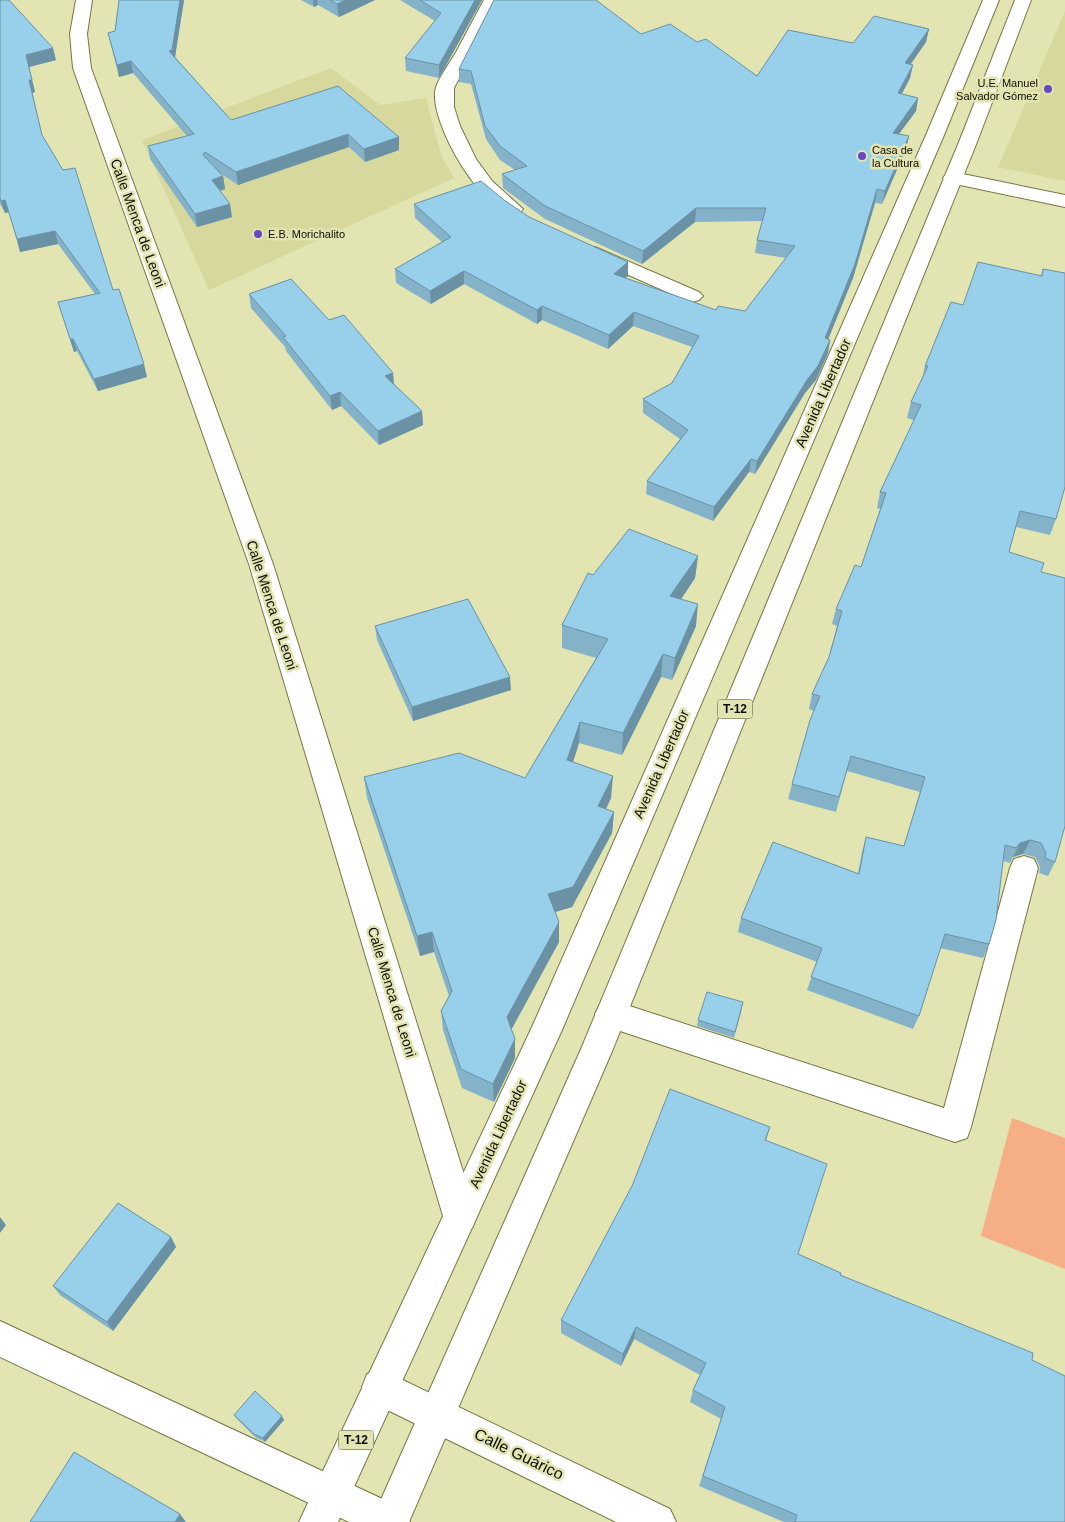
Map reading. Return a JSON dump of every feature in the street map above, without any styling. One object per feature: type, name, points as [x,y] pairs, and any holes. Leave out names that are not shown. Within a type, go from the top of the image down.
[{"type":"main road","name":"Calle Menca de Leoni","points":[[84,0],[78,29],[78,49],[82,68],[261,564],[460,1216]]},
{"type":"main road","points":[[492,0],[467,50],[445,88],[445,107],[451,126],[467,160],[485,185],[531,221]]},
{"type":"main road","name":"Avenida Libertador","points":[[325,1508],[550,1020],[932,144],[991,0]]},
{"type":"main road","name":"T-12","points":[[391,1522],[611,1014],[953,178],[1023,0]]},
{"type":"main road","points":[[953,178],[1065,201]]},
{"type":"main road","points":[[579,246],[692,296]]},
{"type":"main road","points":[[611,1014],[955,1127],[1024,868]]},
{"type":"main road","points":[[0,1339],[325,1508],[391,1522]]},
{"type":"main road","name":"Calle Guárico","points":[[380,1387],[657,1522]]},
{"type":"shaded area","name":"U.E. Manuel Salvador Gómez","points":[[1065,11],[1065,181],[998,167]]},
{"type":"shaded area","name":"E.B. Morichalito","points":[[331,68],[380,105],[426,98],[441,155],[454,178],[209,290],[142,140]]},
{"type":"shaded area","points":[[1012,1118],[1065,1138],[1065,1269],[981,1236]]},
{"type":"building","points":[[0,0],[9,0],[53,48],[26,55],[32,80],[29,80],[42,135],[63,170],[75,168],[113,290],[119,289],[144,364],[94,379],[73,339],[70,339],[58,302],[100,293],[55,231],[17,239],[5,200],[1,201]]},
{"type":"building","points":[[119,0],[180,0],[172,50],[169,51],[231,120],[338,86],[399,137],[364,149],[348,134],[236,172],[205,152],[203,155],[223,176],[212,180],[230,204],[195,214],[148,146],[194,134],[131,61],[117,65],[108,33],[115,31]]},
{"type":"building","points":[[330,0],[346,0],[337,4]]},
{"type":"building","points":[[420,0],[475,0],[439,65],[405,58],[441,13]]},
{"type":"building","points":[[494,0],[596,0],[641,34],[670,24],[697,42],[706,39],[757,76],[788,30],[853,43],[874,16],[929,29],[905,63],[913,65],[898,93],[918,98],[893,133],[909,136],[885,191],[877,189],[855,264],[825,338],[830,340],[818,366],[807,380],[757,461],[751,459],[714,507],[647,481],[688,430],[643,399],[672,383],[699,336],[634,312],[609,335],[542,306],[537,310],[464,271],[430,291],[395,269],[451,237],[414,204],[481,181],[529,217],[628,262],[614,274],[716,310],[718,306],[745,311],[795,246],[757,240],[766,208],[696,208],[643,251],[545,206],[502,174],[527,166],[500,146],[485,126],[471,71],[459,69]]},
{"type":"building","points":[[978,262],[1042,276],[1043,269],[1065,273],[1065,487],[1056,519],[1020,511],[1009,552],[1044,563],[1041,572],[1065,578],[1065,826],[1055,862],[1045,858],[1046,853],[1041,843],[1030,840],[1020,843],[1016,848],[1005,845],[996,920],[989,944],[945,934],[919,1016],[811,977],[822,948],[741,918],[773,842],[859,874],[866,837],[904,846],[925,777],[851,756],[839,797],[792,784],[810,720],[820,696],[812,694],[829,657],[842,611],[836,609],[855,565],[861,567],[886,493],[880,492],[921,405],[911,402],[928,366],[925,366],[951,302],[963,305]]},
{"type":"building","points":[[291,279],[329,320],[344,315],[393,373],[385,376],[422,411],[378,431],[340,392],[330,396],[283,337],[286,336],[249,294]]},
{"type":"building","points":[[629,529],[698,556],[670,596],[698,604],[675,658],[663,654],[623,733],[580,722],[567,760],[613,776],[598,806],[614,812],[573,887],[548,894],[559,922],[507,1017],[515,1039],[493,1084],[461,1069],[441,1011],[452,991],[432,932],[417,936],[364,777],[459,753],[525,778],[608,639],[562,625],[588,573],[593,575]]},
{"type":"building","points":[[468,599],[510,677],[412,707],[375,626]]},
{"type":"building","points":[[707,992],[743,1002],[735,1032],[698,1020]]},
{"type":"building","points":[[670,1089],[770,1127],[765,1140],[827,1164],[798,1254],[841,1273],[840,1275],[1033,1353],[1032,1360],[1065,1376],[1065,1522],[795,1522],[797,1515],[703,1476],[725,1407],[693,1390],[706,1363],[636,1327],[623,1354],[561,1320],[632,1186]]},
{"type":"building","points":[[118,1203],[171,1237],[107,1322],[53,1286]]},
{"type":"building","points":[[255,1391],[282,1416],[263,1438],[254,1434],[234,1415]]},
{"type":"building","points":[[74,1452],[180,1514],[175,1522],[30,1522]]},
{"type":"place","name":"U.E. Manuel Salvador Gómez","points":[[1048,89]]},
{"type":"place","name":"Casa de la Cultura","points":[[862,156]]},
{"type":"place","name":"E.B. Morichalito","points":[[258,234]]}]
